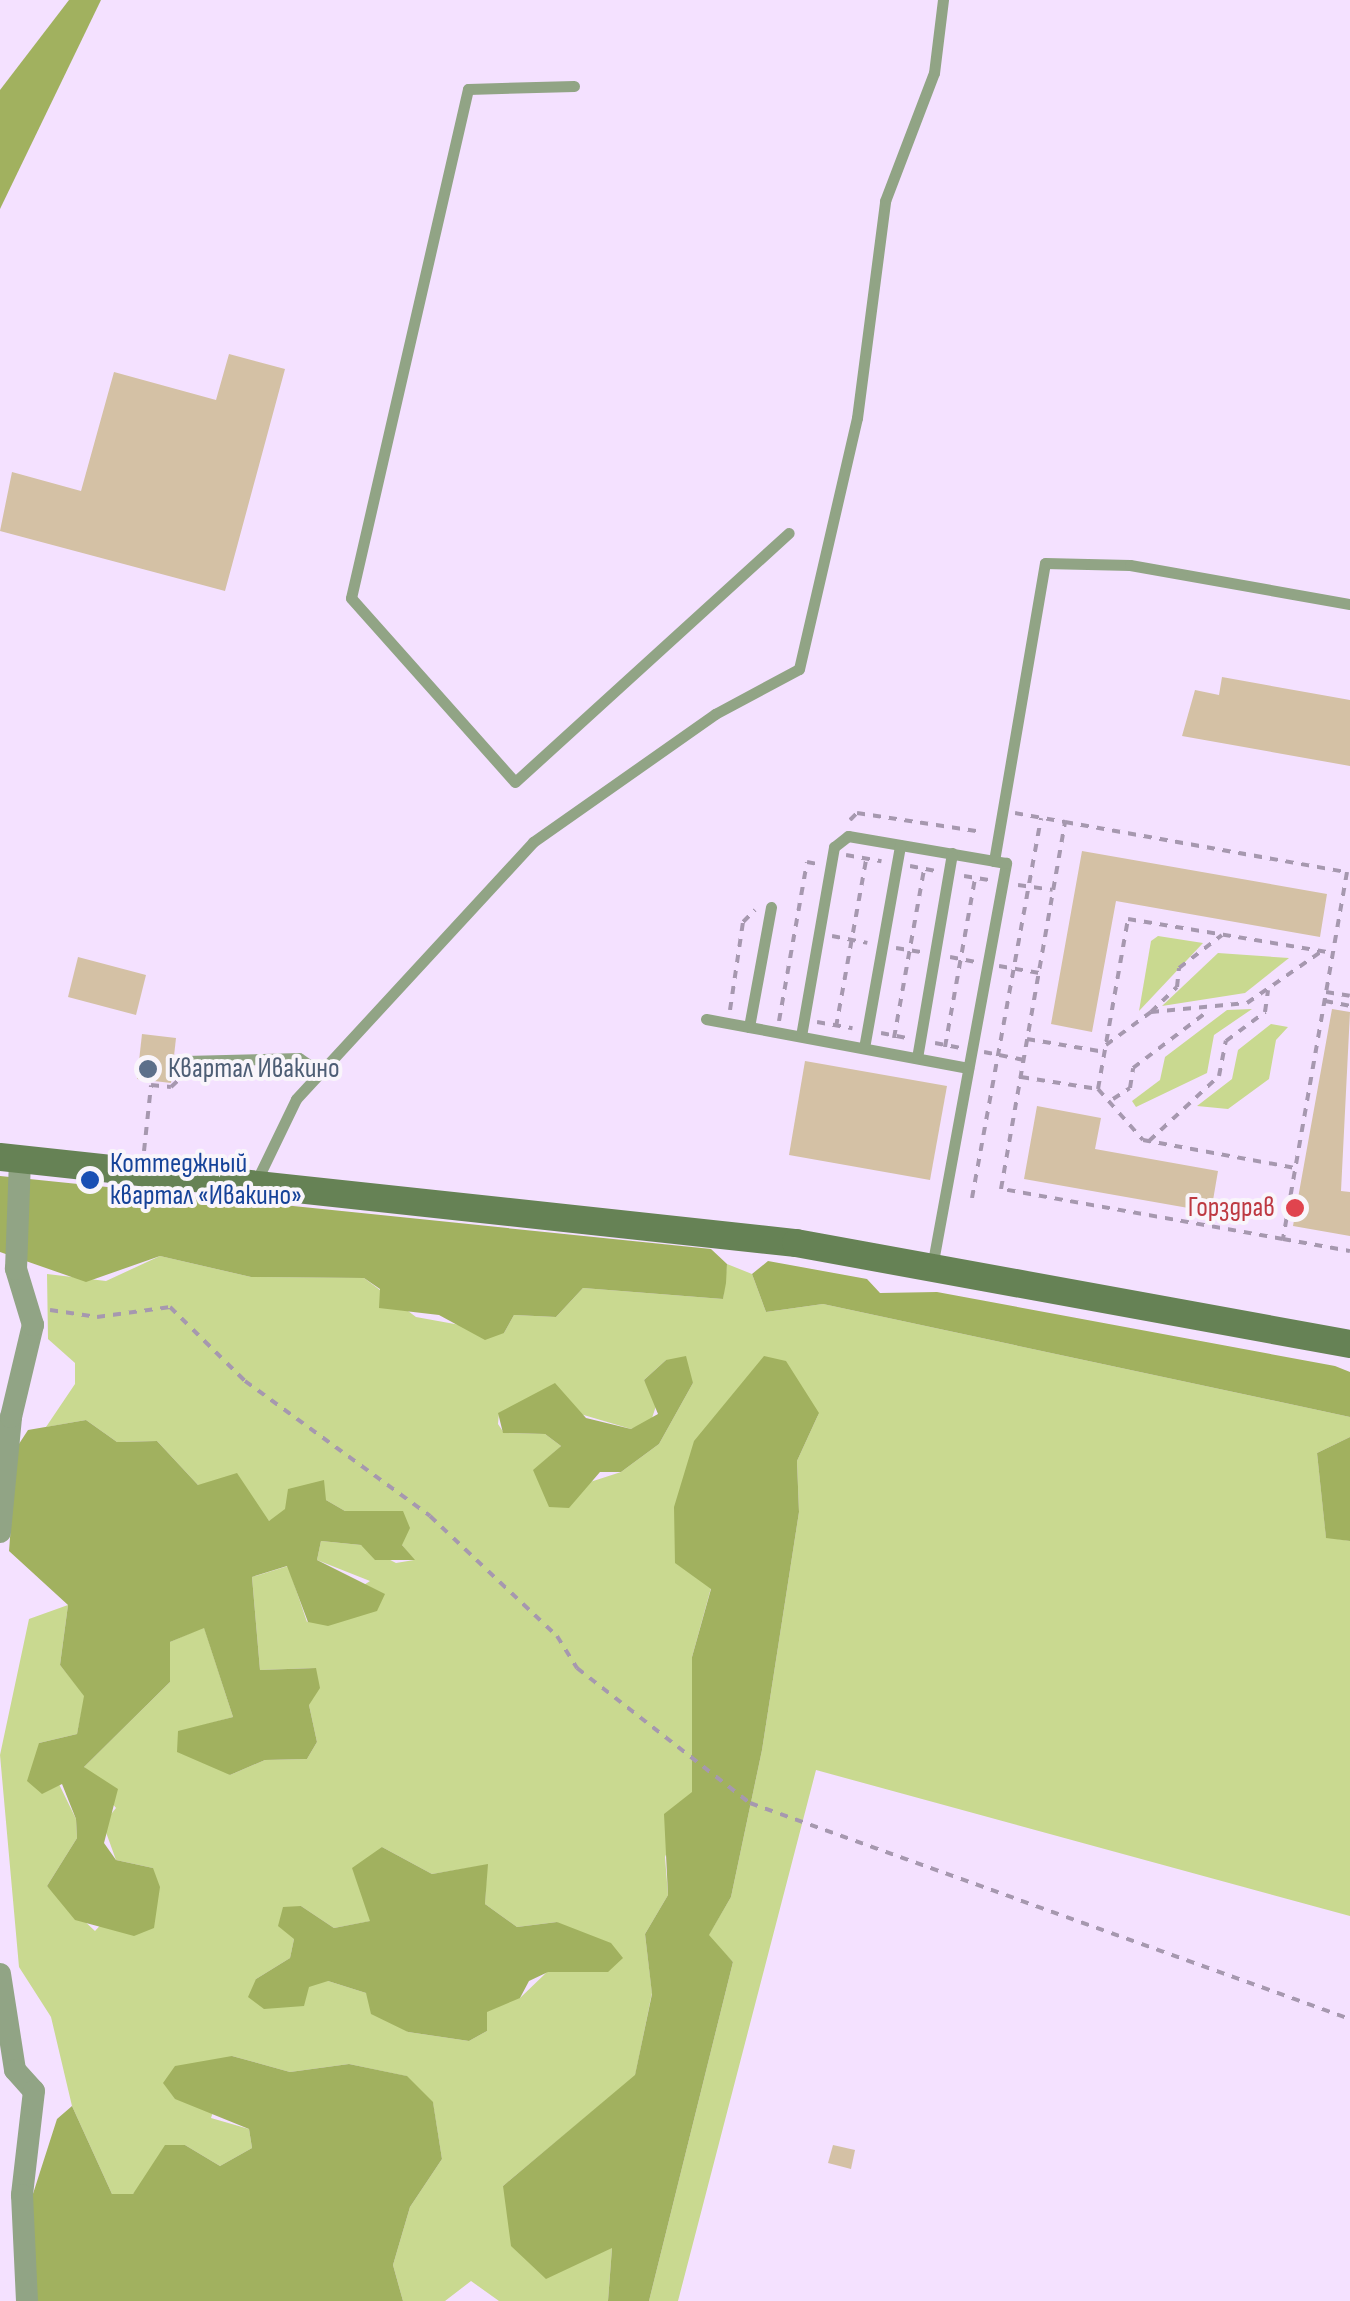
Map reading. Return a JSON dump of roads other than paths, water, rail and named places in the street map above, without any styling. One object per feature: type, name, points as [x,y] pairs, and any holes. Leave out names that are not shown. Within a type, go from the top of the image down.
[{"type":"main road","points":[[10,1158],[701,1230],[1350,1344]]},
{"type":"street","points":[[0,1532],[31,1306],[16,1268],[10,1158]]},
{"type":"street","points":[[0,1974],[15,2070],[34,2092],[22,2195],[26,2301]]},
{"type":"lane","points":[[255,1184],[276,1124],[532,842],[715,714],[799,669],[857,418],[885,201],[934,73],[943,0]]},
{"type":"lane","points":[[574,86],[468,89],[351,598],[515,782],[789,533]]},
{"type":"lane","points":[[994,861],[1045,563],[1130,565],[1350,604]]},
{"type":"lane","points":[[801,1036],[834,847],[848,836],[1006,863],[932,1268]]},
{"type":"lane","points":[[864,1048],[900,845]]},
{"type":"lane","points":[[917,1058],[952,854]]},
{"type":"lane","points":[[748,1027],[771,908]]},
{"type":"lane","points":[[706,1020],[968,1068]]},
{"type":"lane","points":[[185,1061],[299,1058],[320,1072]]},
{"type":"place","name":"Квартал Ивакино","points":[[148,1069]]},
{"type":"place","name":"Коттеджный квартал «Ивакино»","points":[[90,1180]]},
{"type":"place","name":"Горздрав","points":[[1295,1208]]}]
